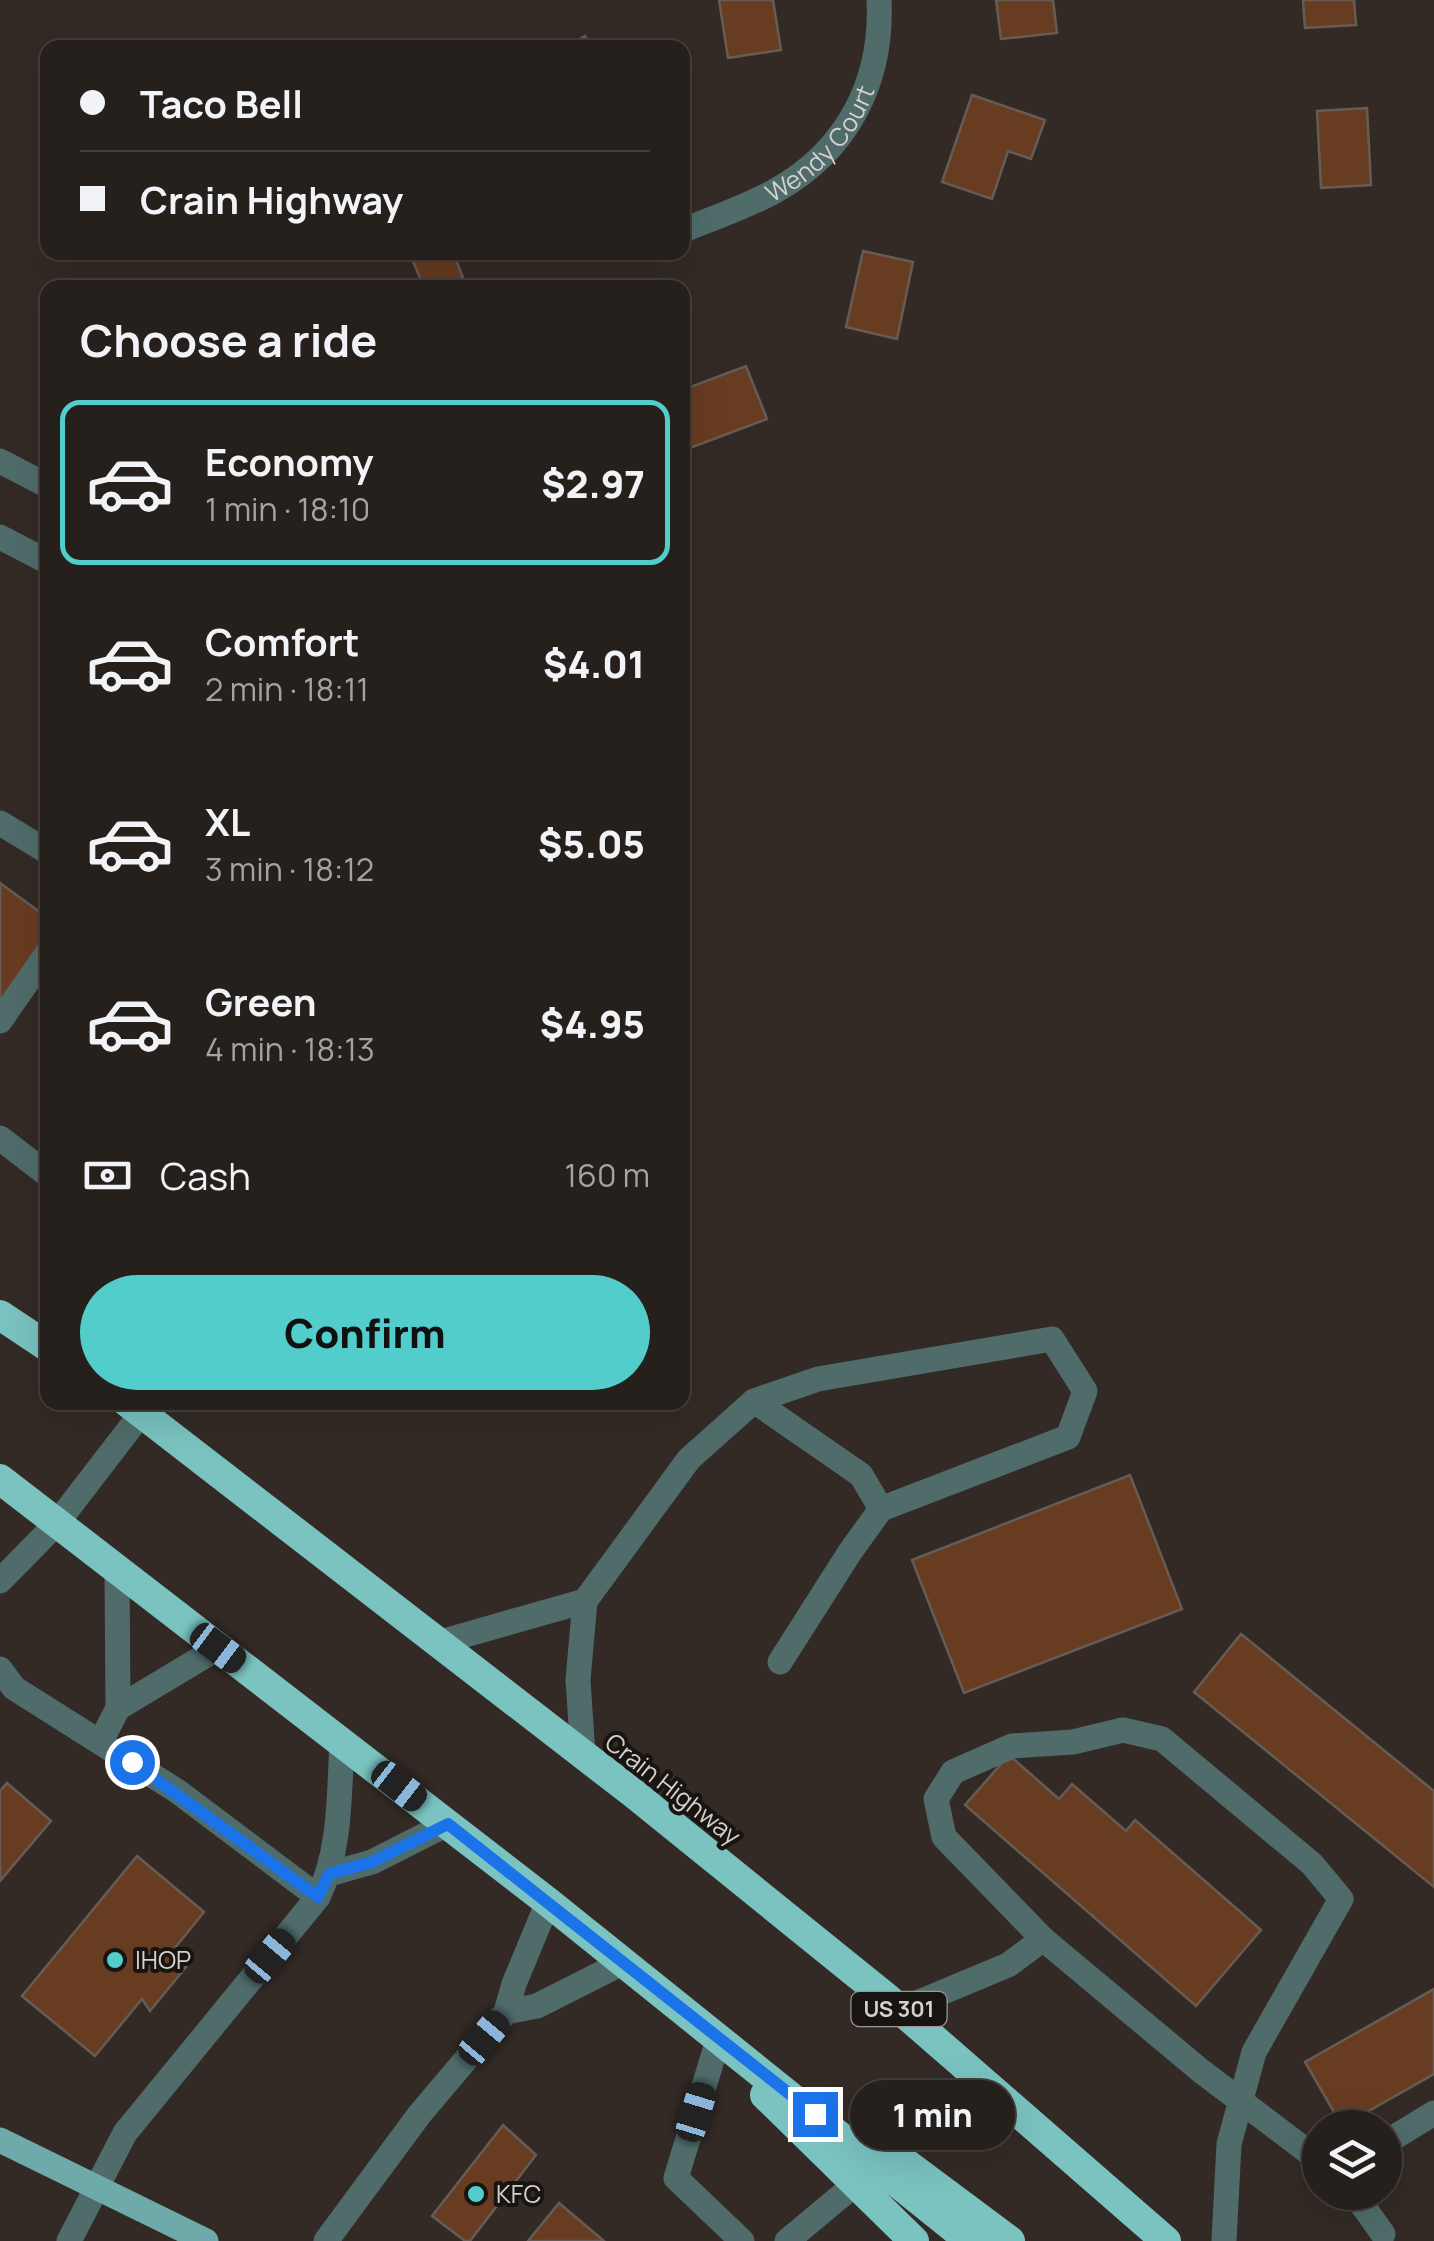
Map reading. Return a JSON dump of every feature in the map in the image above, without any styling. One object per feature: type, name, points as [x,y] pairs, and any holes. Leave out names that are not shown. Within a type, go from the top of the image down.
[{"type":"highway","points":[[0,1314],[40,1342]]},
{"type":"highway","name":"Crain Highway","points":[[145,1410],[900,2010],[1166,2241]]},
{"type":"highway","points":[[0,1480],[548,1902],[970,2241]]},
{"type":"highway","points":[[664,1994],[914,2241]]},
{"type":"highway","points":[[664,1994],[935,2182],[1010,2241]]},
{"type":"main road","points":[[0,2140],[206,2241]]},
{"type":"street","name":"Wendy Court","points":[[690,228],[775,192],[811,166],[848,128],[868,88],[880,27],[879,0]]},
{"type":"street","points":[[0,461],[40,482]]},
{"type":"street","points":[[0,537],[40,558]]},
{"type":"street","points":[[0,823],[40,847]]},
{"type":"street","points":[[0,1021],[40,964]]},
{"type":"street","points":[[0,1138],[40,1169]]},
{"type":"street","points":[[583,1755],[578,1680],[585,1601],[689,1459],[754,1401],[818,1379],[1052,1339],[1085,1391],[1068,1437],[882,1509],[780,1662]]},
{"type":"street","points":[[754,1401],[861,1475],[882,1509]]},
{"type":"street","points":[[0,1581],[57,1523],[137,1410]]},
{"type":"street","points":[[101,1742],[118,1708],[117,1570]]},
{"type":"street","points":[[437,1643],[585,1601]]},
{"type":"street","points":[[118,1708],[218,1648]]},
{"type":"street","points":[[0,1669],[14,1688],[324,1886]]},
{"type":"street","points":[[1224,2241],[1229,2144],[1242,2098],[1254,2052],[1341,1899],[1312,1864],[1162,1739],[1123,1730],[1073,1742],[1012,1746],[953,1772],[936,1798],[944,1836],[1043,1940],[1201,2071],[1242,2098],[1302,2146]]},
{"type":"street","points":[[324,1886],[338,1810],[342,1742]]},
{"type":"street","points":[[69,2241],[125,2133],[324,1886],[448,1824]]},
{"type":"street","points":[[326,2241],[419,2116],[506,2012],[548,1902]]},
{"type":"street","points":[[900,2010],[1008,1965],[1043,1940]]},
{"type":"street","points":[[506,2012],[537,2006],[624,1962]]},
{"type":"street","points":[[716,2047],[676,2178],[742,2241]]},
{"type":"street","points":[[1402,2132],[1434,2112]]},
{"type":"street","points":[[786,2241],[854,2185]]},
{"type":"street","points":[[1365,2210],[1384,2239]]},
{"type":"building","points":[[719,0],[773,0],[781,50],[728,58]]},
{"type":"building","points":[[996,0],[1053,0],[1057,33],[1001,39]]},
{"type":"building","points":[[1303,0],[1354,0],[1356,25],[1305,28]]},
{"type":"building","points":[[972,95],[1045,120],[1031,159],[1008,151],[992,199],[942,182]]},
{"type":"building","points":[[1367,108],[1371,185],[1321,188],[1317,111]]},
{"type":"building","points":[[863,251],[913,262],[897,339],[846,327]]},
{"type":"building","points":[[413,260],[456,260],[464,280],[421,280]]},
{"type":"building","points":[[746,366],[767,419],[690,448],[690,387]]},
{"type":"building","points":[[0,883],[40,912],[40,947],[0,1002]]},
{"type":"building","points":[[1130,1475],[1182,1609],[964,1693],[912,1560]]},
{"type":"building","points":[[1241,1634],[1434,1791],[1434,1887],[1194,1692]]},
{"type":"building","points":[[1009,1755],[1059,1799],[1072,1784],[1126,1831],[1135,1820],[1261,1930],[1196,2006],[965,1805]]},
{"type":"building","points":[[7,1783],[51,1821],[0,1881],[0,1791]]},
{"type":"building","name":"IHOP","points":[[137,1856],[204,1912],[170,1954],[186,1967],[150,2011],[142,1999],[95,2056],[22,1996]]},
{"type":"building","points":[[1434,1989],[1434,2074],[1370,2110],[1333,2110],[1305,2062]]},
{"type":"building","points":[[503,2125],[536,2155],[470,2241],[465,2241],[432,2216]]},
{"type":"building","points":[[559,2203],[604,2241],[528,2241]]},
{"type":"place","name":"IHOP","points":[[115,1960]]},
{"type":"place","name":"KFC","points":[[476,2194]]},
{"type":"route","points":[[132,1762],[318,1897],[329,1874],[372,1862],[448,1824],[815,2114]]}]
